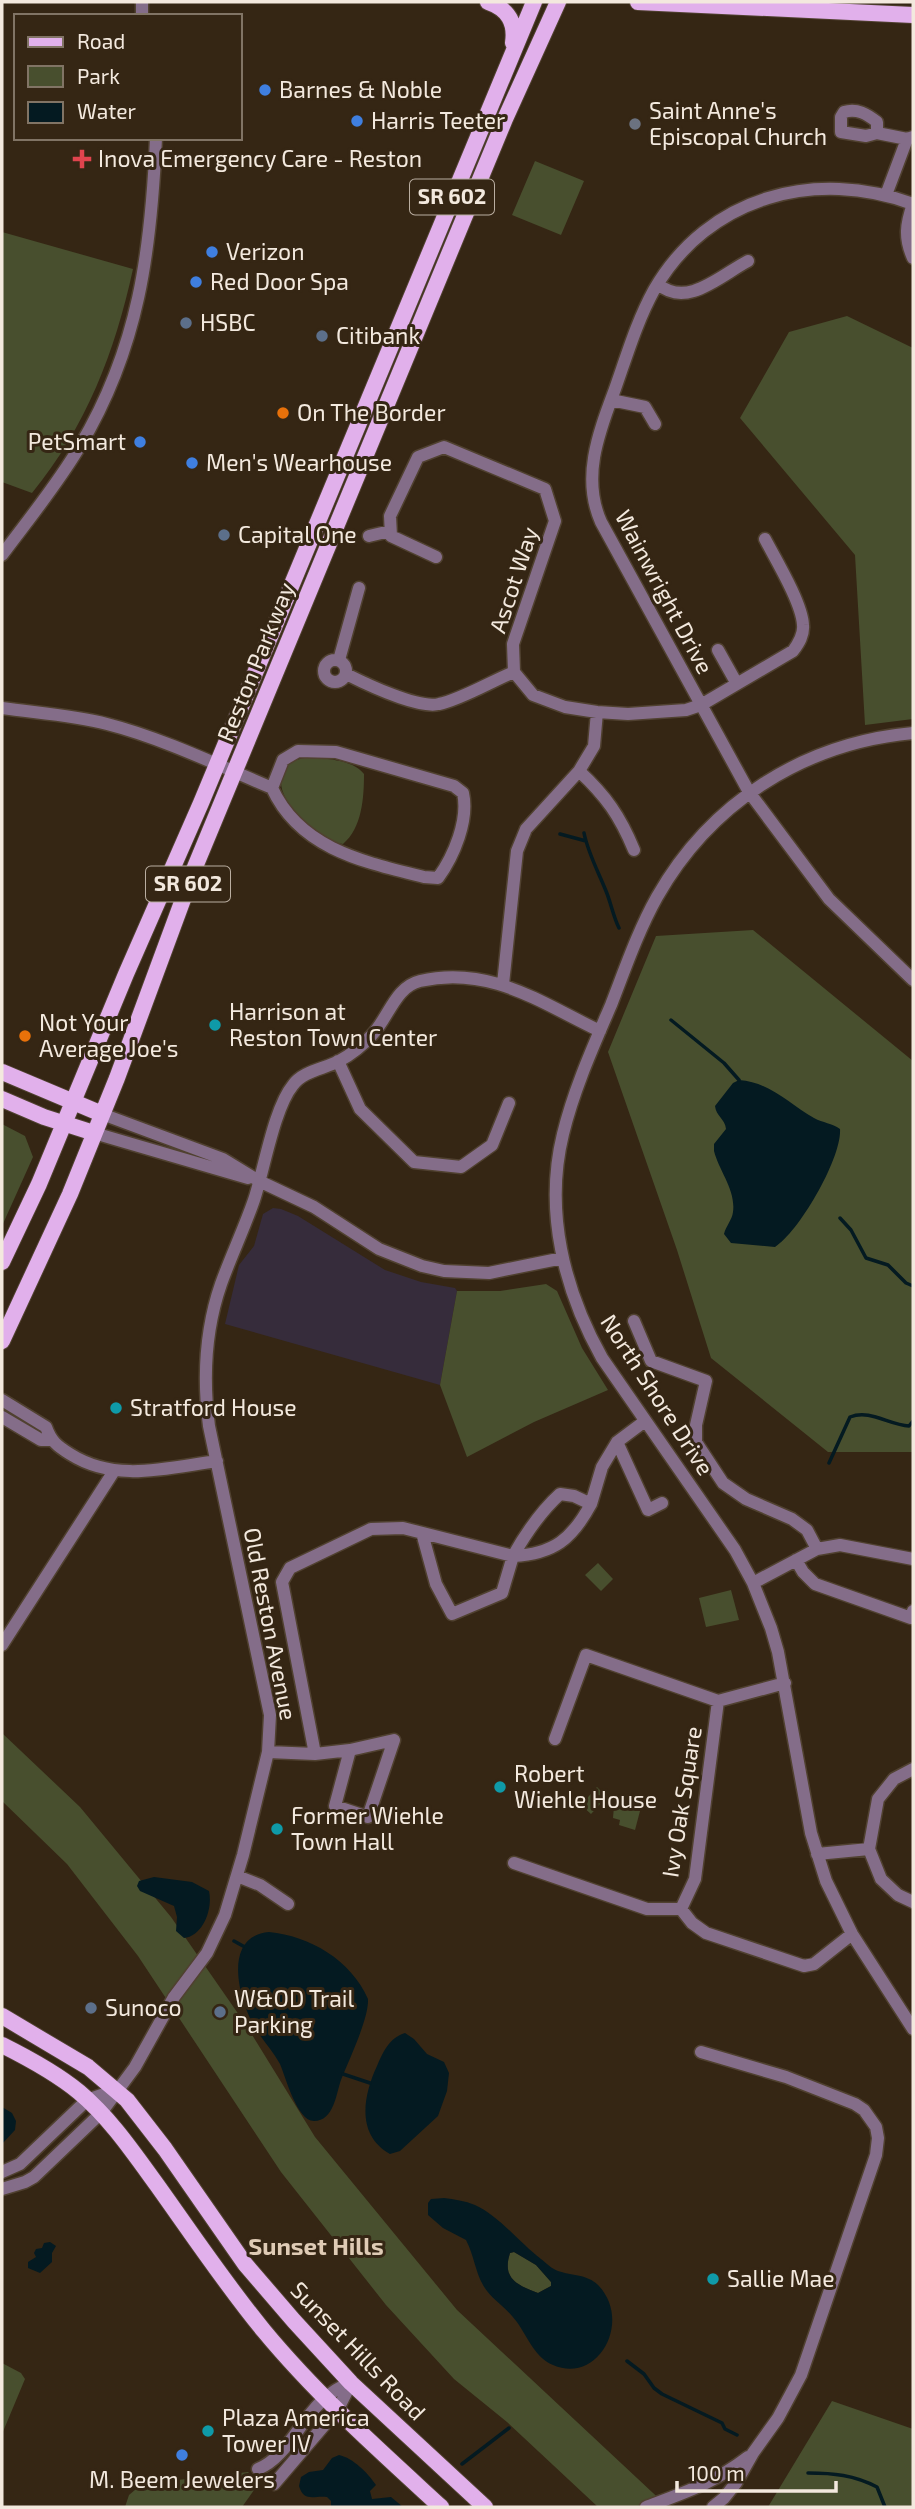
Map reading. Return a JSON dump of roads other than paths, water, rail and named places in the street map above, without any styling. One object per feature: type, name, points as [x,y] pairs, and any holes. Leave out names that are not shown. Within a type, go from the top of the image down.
[{"type":"main road","points":[[488,2],[501,7],[513,23],[511,56]]},
{"type":"main road","name":"Reston Parkway","points":[[2,1262],[39,1184],[216,765],[534,2]]},
{"type":"main road","name":"Reston Parkway","points":[[2,1341],[69,1194],[102,1114],[173,922],[234,772],[500,130],[558,2]]},
{"type":"main road","points":[[638,2],[913,15]]},
{"type":"main road","points":[[2,1072],[102,1114]]},
{"type":"main road","points":[[2,1098],[64,1124],[94,1133]]},
{"type":"main road","name":"Sunset Hills Road","points":[[2,2016],[67,2053],[116,2090],[165,2149],[245,2264],[294,2321],[351,2383],[485,2507]]},
{"type":"main road","points":[[2,2045],[60,2079],[101,2113],[127,2143],[264,2330],[325,2396],[441,2507]]},
{"type":"street","points":[[877,133],[910,138],[886,195]]},
{"type":"street","points":[[2,555],[79,447],[118,368],[137,310],[145,273],[156,140]]},
{"type":"street","name":"Wainwright Drive","points":[[913,204],[886,195],[849,188],[803,189],[757,201],[736,211],[700,235],[658,284],[643,312],[595,448],[592,466],[594,501],[601,522],[749,792],[829,899],[913,980]]},
{"type":"street","points":[[913,204],[905,224],[913,258]]},
{"type":"street","points":[[658,284],[680,295],[692,294],[748,261]]},
{"type":"street","points":[[611,400],[645,407],[655,424]]},
{"type":"street","name":"Ascot Way","points":[[390,531],[390,516],[418,457],[444,447],[545,489],[555,520],[513,644],[514,672]]},
{"type":"street","points":[[369,536],[390,531],[391,536],[436,557]]},
{"type":"street","points":[[346,674],[418,704],[437,705],[514,672],[533,695],[565,707],[628,715],[673,712],[701,705],[793,651],[802,636],[799,607],[765,539]]},
{"type":"street","points":[[339,660],[359,588]]},
{"type":"street","points":[[718,650],[737,684]]},
{"type":"street","points":[[339,660],[344,663],[346,674],[338,682],[326,678],[324,673],[327,662],[339,660]]},
{"type":"street","points":[[2,708],[111,725],[234,772],[272,788],[281,807],[303,831],[328,848],[402,872],[438,878],[449,862],[466,806],[463,793],[454,786],[336,752],[298,751],[282,761],[272,788]]},
{"type":"street","points":[[503,984],[517,851],[526,829],[579,771],[594,746],[597,712]]},
{"type":"street","name":"North Shore Drive","points":[[913,733],[873,738],[839,747],[788,768],[749,792],[707,829],[671,874],[643,926],[572,1105],[561,1146],[556,1203],[563,1258],[576,1306],[588,1332],[602,1358],[735,1550],[753,1583],[771,1628],[785,1683],[817,1854],[837,1906],[852,1934],[913,2029]]},
{"type":"street","points":[[579,771],[601,791],[621,820],[634,850]]},
{"type":"street","name":"Old Reston Avenue","points":[[2,2189],[34,2177],[101,2113],[135,2067],[174,1997],[207,1953],[225,1915],[237,1876],[268,1752],[270,1715],[208,1418],[205,1385],[209,1330],[220,1286],[254,1200],[279,1115],[292,1086],[299,1079],[338,1061],[358,1048],[374,1032],[406,986],[428,979],[478,978],[503,984],[519,989],[600,1031]]},
{"type":"street","points":[[338,1061],[360,1109],[414,1162],[461,1167],[492,1145],[509,1103]]},
{"type":"street","points":[[102,1114],[223,1159],[259,1181],[314,1207],[379,1249],[422,1266],[444,1271],[489,1273],[563,1258]]},
{"type":"street","points":[[94,1133],[259,1181]]},
{"type":"street","points":[[634,1321],[651,1361],[706,1381],[696,1425],[696,1442],[723,1483],[747,1499],[792,1519],[807,1530],[817,1549]]},
{"type":"street","points":[[2,1400],[46,1427],[50,1440]]},
{"type":"street","points":[[2,1417],[41,1440],[50,1440],[81,1461],[114,1471],[146,1471],[217,1461]]},
{"type":"street","points":[[315,1754],[282,1582],[290,1568],[371,1530],[403,1528],[513,1556],[538,1554],[560,1543],[579,1526],[591,1504],[602,1467],[617,1442],[645,1421]]},
{"type":"street","points":[[617,1442],[648,1510],[662,1503]]},
{"type":"street","points":[[2,1645],[114,1471]]},
{"type":"street","points":[[422,1533],[436,1584],[452,1614],[502,1593],[513,1556],[526,1533],[546,1506],[560,1494],[574,1496],[591,1504]]},
{"type":"street","points":[[753,1583],[817,1549],[840,1545],[913,1559]]},
{"type":"street","points":[[796,1560],[815,1584],[911,1618],[913,1611]]},
{"type":"street","name":"Ivy Oak Square","points":[[555,1739],[586,1655],[718,1701],[785,1683]]},
{"type":"street","name":"Ivy Oak Square","points":[[681,1909],[695,1880],[718,1701]]},
{"type":"street","points":[[268,1752],[315,1754],[350,1750],[394,1740],[368,1817],[335,1807],[350,1750]]},
{"type":"street","points":[[913,1769],[894,1779],[878,1798],[869,1849],[881,1880],[898,1895],[913,1902]]},
{"type":"street","points":[[817,1854],[869,1849]]},
{"type":"street","name":"Ivy Oak Square","points":[[514,1863],[647,1909],[681,1909]]},
{"type":"street","points":[[237,1876],[260,1885],[288,1904]]},
{"type":"street","name":"Ivy Oak Square","points":[[681,1909],[692,1923],[706,1933],[804,1966],[814,1964],[852,1934]]},
{"type":"street","points":[[701,2052],[786,2077],[855,2104],[871,2119],[878,2138],[876,2155],[801,2375],[778,2418],[736,2483],[713,2507]]},
{"type":"street","points":[[2,2172],[20,2164],[87,2100],[116,2090]]},
{"type":"street","points":[[258,2469],[275,2458],[325,2396],[337,2387],[351,2383]]},
{"type":"street","points":[[274,2484],[338,2409],[351,2383]]},
{"type":"street","points":[[646,2507],[717,2479],[753,2454]]},
{"type":"water","points":[[739,1080],[770,1089],[814,1118],[840,1129],[839,1142],[827,1175],[807,1211],[785,1239],[775,1247],[731,1243],[724,1234],[732,1215],[733,1204],[730,1188],[714,1151],[714,1144],[726,1129],[715,1106],[733,1083]]},
{"type":"water","points":[[154,1877],[192,1882],[209,1891],[208,1913],[201,1927],[191,1936],[184,1938],[176,1931],[177,1917],[174,1906],[140,1891],[137,1886],[139,1881]]},
{"type":"water","points":[[269,1932],[299,1939],[328,1952],[351,1973],[368,1999],[362,2028],[333,2106],[321,2120],[308,2119],[297,2107],[280,2064],[256,2029],[244,2003],[238,1972],[239,1957],[244,1945],[254,1936]]},
{"type":"water","points":[[405,2033],[427,2054],[444,2062],[449,2073],[447,2091],[438,2116],[400,2151],[390,2154],[379,2146],[367,2126],[366,2102],[372,2078],[384,2051],[395,2038]]},
{"type":"water","points":[[2,2107],[12,2113],[16,2121],[15,2130],[2,2144]]},
{"type":"water","points":[[448,2198],[475,2205],[492,2215],[554,2269],[594,2281],[608,2300],[612,2316],[606,2346],[596,2358],[584,2366],[569,2369],[553,2365],[540,2356],[517,2322],[486,2290],[466,2240],[443,2228],[428,2215],[428,2203],[431,2199]],"holes":[[[514,2252],[536,2265],[551,2282],[551,2286],[538,2293],[523,2287],[510,2275],[510,2253]]]},
{"type":"water","points":[[50,2242],[56,2246],[52,2253],[52,2262],[40,2273],[28,2268],[28,2262],[36,2257],[36,2249]]},
{"type":"water","points":[[339,2455],[355,2463],[373,2480],[376,2485],[370,2491],[372,2499],[391,2497],[403,2507],[331,2507],[331,2501],[327,2497],[304,2495],[299,2486],[301,2477],[309,2472],[323,2470],[332,2458]]},
{"type":"waterway","points":[[584,833],[619,928]]},
{"type":"waterway","points":[[560,834],[586,841]]},
{"type":"waterway","points":[[671,1020],[724,1063],[739,1080]]},
{"type":"waterway","points":[[840,1218],[851,1230],[866,1258],[888,1265],[906,1283],[913,1286]]},
{"type":"waterway","points":[[829,1463],[850,1417],[872,1416],[909,1426],[913,1421]]},
{"type":"waterway","points":[[234,1941],[243,1946]]},
{"type":"waterway","points":[[343,2074],[370,2083]]},
{"type":"waterway","points":[[627,2361],[644,2374],[662,2394],[722,2423],[725,2429],[737,2435]]},
{"type":"waterway","points":[[462,2464],[509,2428]]},
{"type":"waterway","points":[[808,2473],[843,2476],[868,2483],[877,2487],[885,2507]]},
{"type":"place","name":"Barnes & Noble","points":[[265,90]]},
{"type":"place","name":"Harris Teeter","points":[[357,121]]},
{"type":"place","name":"Saint Anne's Episcopal Church","points":[[635,124]]},
{"type":"place","name":"Inova Emergency Care - Reston","points":[[82,159]]},
{"type":"place","name":"Verizon","points":[[212,252]]},
{"type":"place","name":"Red Door Spa","points":[[196,282]]},
{"type":"place","name":"HSBC","points":[[186,323]]},
{"type":"place","name":"Citibank","points":[[322,336]]},
{"type":"place","name":"On The Border","points":[[283,413]]},
{"type":"place","name":"PetSmart","points":[[140,442]]},
{"type":"place","name":"Men's Wearhouse","points":[[192,463]]},
{"type":"place","name":"Capital One","points":[[224,535]]},
{"type":"place","name":"Harrison at Reston Town Center","points":[[215,1025]]},
{"type":"place","name":"Not Your Average Joe's","points":[[25,1036]]},
{"type":"place","name":"Stratford House","points":[[116,1408]]},
{"type":"place","name":"Robert Wiehle House","points":[[500,1787]]},
{"type":"place","name":"Former Wiehle Town Hall","points":[[277,1829]]},
{"type":"place","name":"Sunoco","points":[[91,2008]]},
{"type":"place","name":"W&OD Trail Parking","points":[[220,2012]]},
{"type":"place","name":"Sallie Mae","points":[[713,2279]]},
{"type":"place","name":"Plaza America Tower IV","points":[[208,2431]]},
{"type":"place","name":"M. Beem Jewelers","points":[[182,2455]]},
{"type":"district","name":"Sunset Hills","points":[[316,2247]]}]
